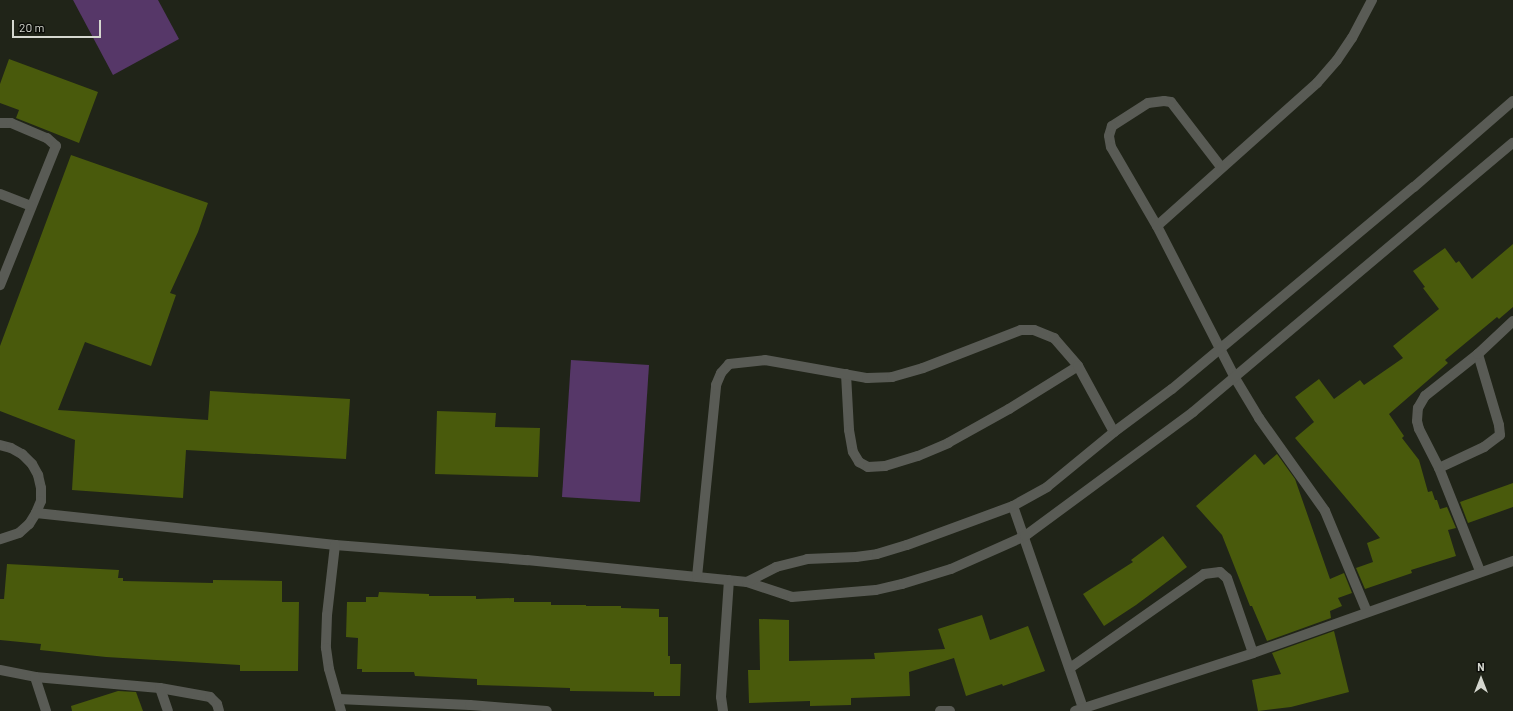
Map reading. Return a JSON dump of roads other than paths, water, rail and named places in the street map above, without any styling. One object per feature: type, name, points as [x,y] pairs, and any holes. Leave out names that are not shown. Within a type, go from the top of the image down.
[{"type":"street","points":[[1157,226],[1317,83],[1337,60],[1352,38],[1372,0]]},
{"type":"street","points":[[1222,167],[1171,102],[1164,101],[1148,103],[1112,126],[1109,136],[1111,147],[1157,226],[1235,378],[1259,418],[1325,511],[1367,612]]},
{"type":"street","points":[[747,582],[776,566],[807,559],[877,554],[907,545],[1013,506],[1046,487],[1114,432],[1172,389],[1513,101]]},
{"type":"street","points":[[0,124],[11,123],[47,138],[56,146],[0,285]]},
{"type":"street","points":[[36,513],[335,545],[527,560],[747,582],[792,597],[876,590],[951,569],[1024,536],[1193,412],[1513,143]]},
{"type":"street","points":[[0,194],[31,206]]},
{"type":"street","points":[[1480,572],[1439,468],[1419,429],[1418,408],[1425,396],[1478,354],[1513,321]]},
{"type":"street","points":[[697,577],[716,385],[721,373],[729,364],[765,360],[867,378],[892,377],[923,368],[1021,330],[1034,330],[1054,338],[1078,366],[1114,432]]},
{"type":"street","points":[[1439,468],[1484,447],[1500,435],[1499,425],[1478,354]]},
{"type":"street","points":[[846,374],[849,430],[853,452],[859,462],[868,467],[885,466],[918,456],[948,443],[1009,409],[1078,366]]},
{"type":"street","points":[[0,445],[11,448],[22,454],[32,464],[38,475],[41,494],[36,513],[29,524],[19,532],[0,539]]},
{"type":"street","points":[[1013,506],[1070,668],[1079,709],[1253,653],[1513,561]]},
{"type":"street","points":[[335,545],[327,615],[326,648],[329,669],[342,711]]},
{"type":"street","points":[[1070,668],[1204,574],[1220,572],[1227,578],[1253,653]]},
{"type":"street","points":[[723,711],[722,697],[729,580]]},
{"type":"street","points":[[0,670],[35,677],[160,688],[210,697],[217,704],[219,711]]},
{"type":"street","points":[[35,677],[46,711]]},
{"type":"street","points":[[160,688],[168,711]]},
{"type":"street","points":[[338,699],[470,708],[547,711]]},
{"type":"street","points":[[940,711],[950,711]]}]
